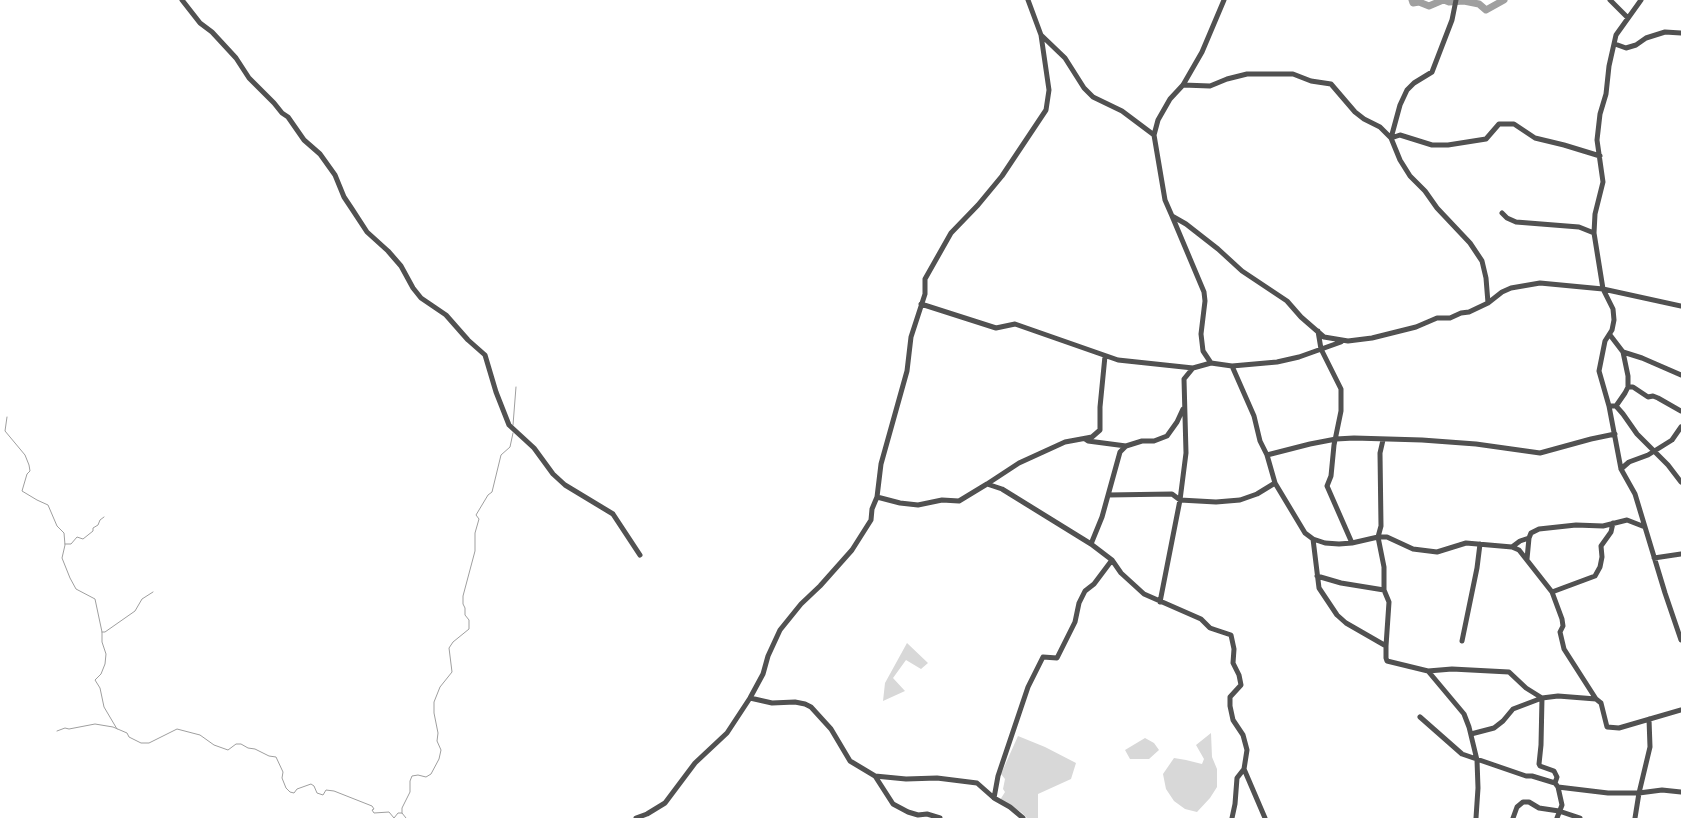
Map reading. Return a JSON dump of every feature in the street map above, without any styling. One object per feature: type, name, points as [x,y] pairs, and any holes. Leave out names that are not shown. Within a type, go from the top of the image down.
[{"type":"street","points":[[182,0],[200,23],[212,32],[236,58],[249,78],[288,117],[304,140],[320,154],[335,175],[344,197],[367,232],[401,266],[421,298],[446,315],[468,340],[485,355],[496,392],[509,425],[534,448],[565,485],[613,514],[640,554]]},
{"type":"street","points":[[636,818],[647,814],[665,803],[695,763],[727,733],[763,674],[768,656],[780,630],[801,604],[852,550],[871,520],[872,509],[877,497],[881,464],[907,371],[914,323],[925,294],[925,279],[951,233],[1002,176],[1046,110],[1049,90],[1041,35],[1028,0]]},
{"type":"street","points":[[1211,363],[1203,351],[1202,344],[1204,292],[1165,200],[1154,135],[1158,120],[1170,99],[1183,85],[1202,52],[1224,0]]},
{"type":"street","points":[[1390,138],[1400,105],[1407,90],[1414,83],[1432,72],[1452,20],[1456,0]]},
{"type":"street","points":[[1610,0],[1628,18]]},
{"type":"street","points":[[1641,0],[1616,36],[1609,66],[1606,94],[1600,114],[1597,140],[1603,182],[1595,214],[1594,233],[1603,289],[1613,309],[1614,320],[1610,335],[1605,341],[1599,371],[1609,406],[1621,469],[1635,494],[1681,640]]},
{"type":"street","points":[[1615,44],[1626,48],[1636,45],[1646,38],[1665,32],[1681,34]]},
{"type":"street","points":[[1041,35],[1071,65],[1079,82],[1094,97],[1122,111],[1154,135]]},
{"type":"street","points":[[1183,85],[1210,86],[1227,78],[1247,74],[1293,74],[1311,81],[1332,84],[1355,112],[1380,127],[1390,138],[1410,176],[1470,243],[1482,261],[1486,278],[1488,303]]},
{"type":"street","points":[[1390,138],[1400,135],[1432,144],[1448,145],[1486,138],[1498,124],[1514,124],[1535,138],[1564,144],[1600,156]]},
{"type":"street","points":[[1502,212],[1507,218],[1516,222],[1579,227],[1594,233]]},
{"type":"street","points":[[1172,216],[1186,224],[1218,249],[1242,271],[1287,301],[1324,336],[1344,341]]},
{"type":"street","points":[[921,304],[996,328],[1015,324],[1118,360],[1193,368],[1211,363],[1232,366],[1277,362],[1344,341],[1372,338],[1416,327],[1437,318],[1450,318],[1488,303],[1502,292],[1511,288],[1540,283],[1603,289],[1681,306]]},
{"type":"street","points":[[1318,331],[1321,349],[1341,389],[1341,411],[1334,444],[1331,476],[1327,486],[1352,543]]},
{"type":"street","points":[[1610,335],[1623,352],[1627,363],[1628,387],[1616,406]]},
{"type":"street","points":[[1623,352],[1681,375]]},
{"type":"street","points":[[877,497],[911,505],[942,500],[959,501],[1019,463],[1065,442],[1092,437],[1100,430],[1100,407],[1105,356]]},
{"type":"street","points":[[1232,366],[1254,416],[1260,441],[1267,455],[1276,483],[1305,533],[1313,539],[1324,543],[1352,543],[1378,537],[1387,537],[1413,549],[1437,552],[1466,544],[1512,547],[1519,550],[1552,592],[1562,619],[1563,626],[1560,632],[1564,649],[1596,700],[1601,703],[1607,727],[1619,728],[1681,710]]},
{"type":"street","points":[[1160,602],[1180,500],[1186,453],[1184,380],[1193,368]]},
{"type":"street","points":[[1628,387],[1633,387],[1648,397],[1658,398],[1681,411]]},
{"type":"street","points":[[1609,406],[1616,406],[1637,434],[1668,465],[1681,482]]},
{"type":"street","points":[[1084,439],[1088,442],[1126,446],[1142,441],[1154,441],[1167,436],[1177,422],[1184,407]]},
{"type":"street","points":[[1621,469],[1628,462],[1654,452],[1672,440],[1681,427]]},
{"type":"street","points":[[1267,455],[1336,439],[1422,440],[1476,444],[1540,454],[1615,434]]},
{"type":"street","points":[[1383,440],[1380,453],[1381,526],[1378,537],[1384,567],[1384,590],[1388,602],[1386,658],[1388,661],[1428,671],[1452,669],[1509,672],[1526,688],[1542,698]]},
{"type":"street","points":[[1091,544],[1102,517],[1120,452],[1126,446]]},
{"type":"street","points":[[1108,494],[1172,494],[1180,500],[1216,502],[1240,500],[1276,483]]},
{"type":"street","points":[[986,484],[1002,490],[1091,544],[1112,560],[1121,573],[1144,594],[1201,619],[1210,628],[1231,635],[1234,649],[1233,663],[1239,675],[1241,685],[1230,697],[1230,706],[1233,720],[1243,735],[1247,750],[1244,769],[1237,778],[1232,818]]},
{"type":"street","points":[[1526,559],[1531,533],[1539,529],[1576,525],[1603,526],[1627,520],[1645,527]]},
{"type":"street","points":[[1552,592],[1595,576],[1600,567],[1602,557],[1601,546],[1611,532],[1613,523]]},
{"type":"street","points":[[1512,547],[1520,541],[1529,538]]},
{"type":"street","points":[[1313,539],[1319,588],[1337,615],[1346,623],[1386,646]]},
{"type":"street","points":[[1462,642],[1480,544]]},
{"type":"street","points":[[1654,558],[1681,554]]},
{"type":"street","points":[[994,798],[998,776],[1028,687],[1043,657],[1057,658],[1074,622],[1079,603],[1085,591],[1094,584],[1112,560]]},
{"type":"street","points":[[1317,576],[1341,583],[1384,590]]},
{"type":"street","points":[[1428,671],[1464,714],[1471,734],[1478,760],[1476,818]]},
{"type":"street","points":[[1471,734],[1494,728],[1513,709],[1542,698],[1558,696],[1596,700]]},
{"type":"street","points":[[750,698],[772,703],[795,702],[812,707],[831,729],[850,761],[875,776],[906,779],[937,778],[977,783],[994,798],[1023,818]]},
{"type":"street","points":[[1542,698],[1542,740],[1539,764],[1554,771],[1557,777],[1562,805],[1557,818]]},
{"type":"street","points":[[1420,717],[1462,754],[1557,785],[1599,792],[1639,793],[1662,790],[1681,792]]},
{"type":"street","points":[[1636,818],[1639,793],[1650,747],[1649,718]]},
{"type":"street","points":[[1244,769],[1265,818]]},
{"type":"street","points":[[875,776],[893,804],[918,815],[927,814],[940,818]]},
{"type":"street","points":[[1513,818],[1517,806],[1523,802],[1529,802],[1539,808],[1559,811],[1580,818]]},
{"type":"shaded area","points":[[907,643],[928,663],[921,669],[906,660],[893,678],[905,691],[883,701],[885,683]]},
{"type":"shaded area","points":[[1211,733],[1212,757],[1217,769],[1217,787],[1197,812],[1185,809],[1174,801],[1166,789],[1163,774],[1174,758],[1202,764],[1204,759],[1196,745]]},
{"type":"shaded area","points":[[1018,736],[1076,763],[1071,779],[1038,794],[1038,818],[1027,818],[1021,812],[1000,800],[1005,792],[1003,789],[1005,779],[1001,774]]},
{"type":"shaded area","points":[[1145,738],[1154,743],[1159,750],[1149,759],[1130,759],[1125,750]]},
{"type":"waterway","points":[[1412,0],[1413,3],[1419,2],[1429,6],[1443,0]]},
{"type":"waterway","points":[[1444,0],[1479,4],[1486,10],[1504,0]]},
{"type":"waterway","points":[[513,425],[516,387]]},
{"type":"waterway","points":[[7,417],[5,431],[25,455],[29,465],[30,471],[27,474],[22,491],[48,505],[57,526],[64,533],[65,545],[62,558],[70,578],[76,589],[95,599],[102,632],[102,642],[106,654],[101,674],[95,680],[100,688],[104,707],[117,729]]},
{"type":"waterway","points":[[402,813],[402,808],[410,792],[412,776],[426,777],[431,774],[439,759],[441,750],[437,741],[438,733],[434,702],[440,687],[452,672],[449,648],[453,642],[469,629],[469,620],[465,615],[463,596],[475,551],[475,533],[479,519],[476,515],[488,495],[492,492],[501,455],[510,447],[513,433]]},
{"type":"waterway","points":[[65,544],[71,544],[77,537],[83,539],[93,531],[93,528],[104,517]]},
{"type":"waterway","points":[[102,632],[105,632],[135,611],[142,599],[153,592]]},
{"type":"waterway","points":[[57,731],[65,728],[69,729],[95,724],[113,727],[127,733],[129,737],[141,743],[149,743],[177,729],[200,735],[214,745],[228,750],[236,744],[241,744],[276,757],[283,772],[282,778],[290,792],[294,793],[297,789],[311,784],[317,793],[323,795],[326,790],[334,791],[372,806],[374,813],[389,812],[394,818],[398,813],[402,813],[406,818]]}]
